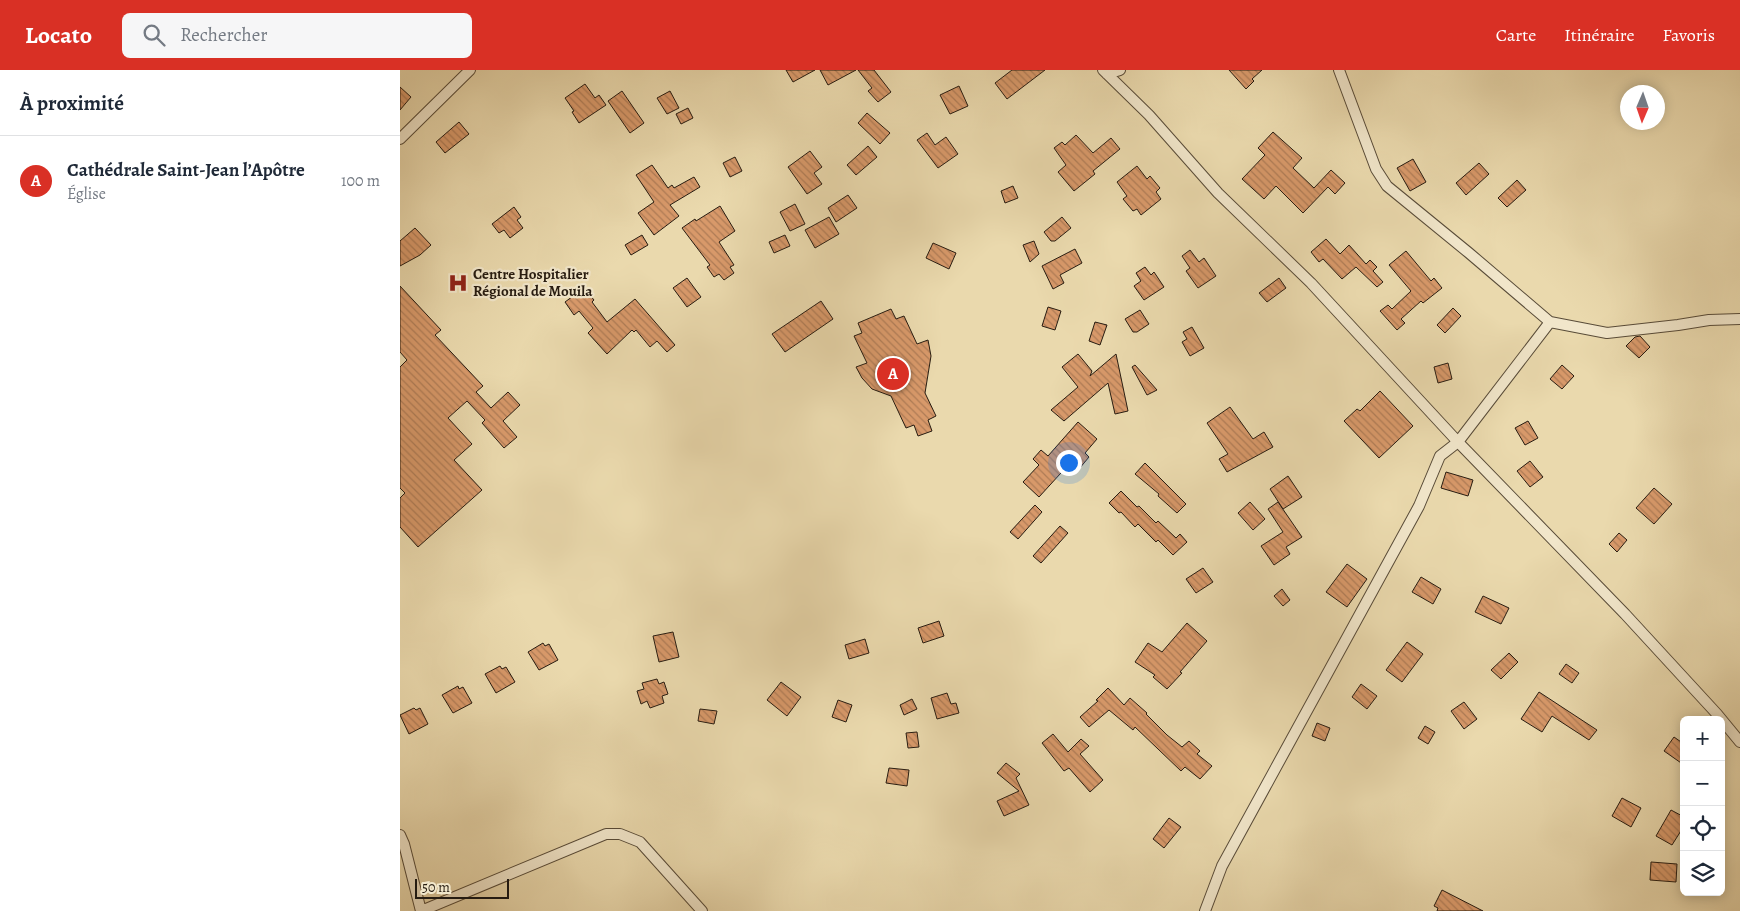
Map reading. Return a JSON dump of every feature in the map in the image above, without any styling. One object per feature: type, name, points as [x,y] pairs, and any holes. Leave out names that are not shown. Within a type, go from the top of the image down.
[{"type":"street","points":[[400,139],[470,70]]},
{"type":"street","points":[[1105,72],[1120,70]]},
{"type":"street","points":[[1340,70],[1376,169],[1387,186],[1550,322],[1607,333],[1709,320],[1740,319]]},
{"type":"street","points":[[1105,72],[1149,115],[1218,193],[1311,283],[1458,442],[1625,614],[1717,714],[1740,742]]},
{"type":"street","points":[[1205,911],[1222,866],[1419,506],[1440,456],[1458,442],[1550,322]]},
{"type":"street","points":[[400,835],[421,911],[606,834],[620,834],[640,842],[702,911]]},
{"type":"building","points":[[786,70],[815,70],[793,82]]},
{"type":"building","points":[[820,70],[856,70],[828,85]]},
{"type":"building","points":[[858,70],[874,70],[891,92],[878,102],[868,91],[872,88]]},
{"type":"building","points":[[1012,70],[1045,70],[1007,99],[995,83]]},
{"type":"building","points":[[1229,70],[1262,70],[1252,79],[1254,81],[1246,89]]},
{"type":"building","points":[[585,84],[595,98],[599,95],[606,105],[579,123],[572,112],[574,111],[565,98]]},
{"type":"building","points":[[959,86],[968,106],[950,114],[940,95]]},
{"type":"building","points":[[400,87],[411,97],[400,110]]},
{"type":"building","points":[[622,91],[644,123],[630,133],[608,101]]},
{"type":"building","points":[[670,91],[679,108],[667,114],[657,98]]},
{"type":"building","points":[[688,108],[693,118],[681,124],[676,114]]},
{"type":"building","points":[[867,113],[890,133],[880,144],[858,123]]},
{"type":"building","points":[[459,122],[469,134],[445,153],[436,142]]},
{"type":"building","points":[[1273,132],[1302,158],[1293,168],[1314,188],[1331,170],[1345,183],[1335,194],[1328,187],[1303,213],[1276,186],[1264,199],[1242,179],[1265,155],[1258,148]]},
{"type":"building","points":[[927,133],[935,145],[946,137],[958,154],[938,168],[917,140]]},
{"type":"building","points":[[1076,135],[1093,153],[1111,138],[1120,149],[1093,171],[1095,174],[1074,191],[1058,172],[1066,165],[1054,148],[1062,142],[1065,145]]},
{"type":"building","points":[[868,146],[877,157],[856,175],[847,165]]},
{"type":"building","points":[[810,151],[822,167],[814,173],[822,184],[807,194],[788,167]]},
{"type":"building","points":[[735,157],[742,171],[730,177],[723,163]]},
{"type":"building","points":[[1413,159],[1426,182],[1410,191],[1397,168]]},
{"type":"building","points":[[1479,163],[1489,174],[1466,195],[1456,183]]},
{"type":"building","points":[[652,165],[668,188],[672,185],[674,188],[694,177],[700,187],[670,205],[679,216],[654,235],[638,213],[654,202],[636,175]]},
{"type":"building","points":[[1137,166],[1147,179],[1150,176],[1160,188],[1156,192],[1161,199],[1141,215],[1137,209],[1133,211],[1123,199],[1127,196],[1117,182]]},
{"type":"building","points":[[1517,180],[1526,190],[1507,207],[1498,198]]},
{"type":"building","points":[[1013,186],[1018,198],[1005,203],[1001,191]]},
{"type":"building","points":[[848,195],[857,208],[836,222],[828,208]]},
{"type":"building","points":[[795,204],[805,224],[790,231],[780,212]]},
{"type":"building","points":[[720,206],[735,231],[719,242],[734,265],[730,267],[734,273],[724,280],[719,274],[714,277],[707,267],[710,265],[682,228]]},
{"type":"building","points":[[514,207],[521,217],[517,220],[523,228],[510,238],[504,230],[499,233],[492,224]]},
{"type":"building","points":[[829,217],[839,234],[815,248],[805,230]]},
{"type":"building","points":[[1062,217],[1071,228],[1055,241],[1051,241],[1044,232]]},
{"type":"building","points":[[415,228],[431,245],[420,255],[400,266],[400,241]]},
{"type":"building","points":[[642,235],[648,245],[631,255],[625,245]]},
{"type":"building","points":[[785,235],[790,246],[774,253],[769,242]]},
{"type":"building","points":[[1326,239],[1340,254],[1349,245],[1366,264],[1370,260],[1377,267],[1373,271],[1383,282],[1377,287],[1356,267],[1342,279],[1323,259],[1319,262],[1311,252]]},
{"type":"building","points":[[1034,241],[1039,254],[1030,262],[1023,245]]},
{"type":"building","points":[[933,243],[956,253],[949,269],[926,258]]},
{"type":"building","points":[[1075,249],[1082,263],[1060,275],[1064,283],[1053,289],[1042,266]]},
{"type":"building","points":[[1190,250],[1199,262],[1204,258],[1216,276],[1198,288],[1186,271],[1190,268],[1182,256]]},
{"type":"building","points":[[1406,251],[1431,281],[1434,278],[1442,288],[1423,303],[1421,301],[1401,319],[1405,323],[1397,330],[1380,311],[1388,305],[1392,309],[1411,291],[1389,265]]},
{"type":"building","points":[[1145,267],[1151,275],[1154,272],[1164,287],[1144,300],[1134,286],[1141,281],[1136,273]]},
{"type":"building","points":[[687,278],[701,297],[687,307],[673,288]]},
{"type":"building","points":[[1279,278],[1286,288],[1267,302],[1259,293]]},
{"type":"building","points":[[400,286],[441,330],[435,335],[483,386],[476,392],[491,408],[508,392],[520,405],[503,421],[517,437],[504,448],[482,423],[485,420],[467,401],[448,418],[472,444],[454,460],[482,490],[418,547],[400,527],[400,498],[405,493],[400,488],[400,367],[407,360],[400,352]]},
{"type":"building","points":[[584,288],[594,300],[592,302],[607,322],[635,299],[675,345],[667,352],[657,341],[650,347],[636,330],[634,332],[632,330],[607,354],[588,333],[593,328],[579,311],[574,315],[565,302]]},
{"type":"building","points":[[821,301],[833,319],[785,352],[772,334]]},
{"type":"building","points":[[1048,307],[1061,311],[1055,330],[1042,326]]},
{"type":"building","points":[[1453,308],[1461,316],[1445,333],[1437,325]]},
{"type":"building","points":[[891,309],[896,319],[904,316],[917,344],[928,340],[931,356],[925,393],[936,416],[928,420],[932,431],[918,436],[914,425],[906,428],[891,396],[872,389],[862,378],[856,367],[867,363],[854,336],[862,333],[858,323]]},
{"type":"building","points":[[1140,310],[1149,324],[1137,332],[1133,332],[1125,319]]},
{"type":"building","points":[[1095,322],[1107,325],[1100,345],[1089,341]]},
{"type":"building","points":[[1192,327],[1204,348],[1190,356],[1182,342],[1187,339],[1183,332]]},
{"type":"building","points":[[1640,336],[1650,347],[1639,358],[1626,346],[1635,337]]},
{"type":"building","points":[[1078,354],[1092,371],[1090,376],[1116,354],[1128,411],[1115,414],[1108,383],[1064,421],[1051,410],[1078,387],[1062,367]]},
{"type":"building","points":[[1448,363],[1452,379],[1438,383],[1434,367]]},
{"type":"building","points":[[1135,365],[1157,390],[1147,395],[1132,367]]},
{"type":"building","points":[[1562,365],[1574,376],[1562,389],[1550,379]]},
{"type":"building","points":[[1380,391],[1413,426],[1379,458],[1344,421],[1357,409],[1360,411]]},
{"type":"building","points":[[1230,407],[1253,439],[1264,432],[1273,447],[1227,472],[1219,459],[1228,454],[1207,423]]},
{"type":"building","points":[[1528,421],[1538,438],[1525,445],[1515,428]]},
{"type":"building","points":[[1078,422],[1097,439],[1085,453],[1089,457],[1079,469],[1071,462],[1039,497],[1023,482],[1039,465],[1033,459],[1041,450],[1048,456]]},
{"type":"building","points":[[1530,461],[1543,477],[1530,487],[1517,471]]},
{"type":"building","points":[[1145,463],[1186,504],[1177,513],[1158,496],[1159,494],[1135,474]]},
{"type":"building","points":[[1446,472],[1473,480],[1468,496],[1441,488]]},
{"type":"building","points":[[1288,476],[1302,497],[1283,509],[1270,489]]},
{"type":"building","points":[[1654,488],[1672,504],[1654,524],[1636,508]]},
{"type":"building","points":[[1121,491],[1156,523],[1158,521],[1176,538],[1180,534],[1187,542],[1173,555],[1158,540],[1156,542],[1138,524],[1135,527],[1121,512],[1119,513],[1109,503]]},
{"type":"building","points":[[1250,502],[1265,519],[1253,530],[1238,513]]},
{"type":"building","points":[[1278,502],[1302,537],[1286,547],[1290,554],[1274,565],[1261,546],[1283,532],[1268,509]]},
{"type":"building","points":[[1035,505],[1042,512],[1018,539],[1010,532]]},
{"type":"building","points":[[1060,526],[1068,533],[1041,563],[1033,556]]},
{"type":"building","points":[[1619,533],[1627,540],[1617,552],[1609,544]]},
{"type":"building","points":[[1347,564],[1367,579],[1347,607],[1326,592]]},
{"type":"building","points":[[1203,568],[1213,582],[1196,593],[1186,579]]},
{"type":"building","points":[[1421,577],[1441,589],[1433,604],[1412,592]]},
{"type":"building","points":[[1282,589],[1290,600],[1283,606],[1274,596]]},
{"type":"building","points":[[1483,596],[1509,608],[1501,624],[1475,612]]},
{"type":"building","points":[[939,621],[944,636],[923,643],[918,628]]},
{"type":"building","points":[[1187,623],[1207,641],[1167,689],[1153,677],[1155,675],[1135,662],[1148,643],[1162,652]]},
{"type":"building","points":[[673,632],[679,657],[659,662],[653,636]]},
{"type":"building","points":[[865,639],[869,653],[849,659],[845,645]]},
{"type":"building","points":[[1407,642],[1423,654],[1402,682],[1386,670]]},
{"type":"building","points":[[543,643],[545,646],[549,644],[558,660],[539,670],[528,652]]},
{"type":"building","points":[[1509,653],[1518,662],[1501,679],[1491,670]]},
{"type":"building","points":[[1566,664],[1579,673],[1572,683],[1559,674]]},
{"type":"building","points":[[500,666],[502,669],[506,667],[515,682],[496,693],[485,674]]},
{"type":"building","points":[[657,679],[659,684],[664,682],[668,694],[662,696],[664,703],[650,708],[647,701],[641,704],[637,691],[644,689],[642,683]]},
{"type":"building","points":[[781,682],[801,697],[787,716],[767,700]]},
{"type":"building","points":[[1361,684],[1377,696],[1367,709],[1352,697]]},
{"type":"building","points":[[458,686],[459,689],[463,687],[472,703],[453,713],[442,695]]},
{"type":"building","points":[[1108,688],[1124,705],[1130,698],[1167,735],[1182,747],[1189,741],[1200,751],[1197,754],[1212,766],[1200,779],[1185,767],[1181,771],[1135,727],[1133,730],[1109,710],[1089,727],[1080,717],[1098,701],[1096,700]]},
{"type":"building","points":[[1539,692],[1597,730],[1589,740],[1552,716],[1542,732],[1521,719]]},
{"type":"building","points":[[947,693],[951,704],[956,703],[959,713],[937,719],[931,698]]},
{"type":"building","points":[[912,699],[917,709],[904,715],[900,705]]},
{"type":"building","points":[[838,700],[852,705],[846,722],[832,717]]},
{"type":"building","points":[[1464,702],[1477,719],[1464,729],[1451,711]]},
{"type":"building","points":[[414,708],[416,710],[420,708],[428,724],[409,734],[400,715]]},
{"type":"building","points":[[700,709],[717,711],[714,724],[698,721]]},
{"type":"building","points":[[1317,723],[1330,728],[1325,741],[1312,736]]},
{"type":"building","points":[[1425,726],[1435,732],[1428,744],[1418,738]]},
{"type":"building","points":[[917,732],[919,747],[908,748],[906,733]]},
{"type":"building","points":[[1053,734],[1068,752],[1081,739],[1089,746],[1080,754],[1103,780],[1090,792],[1069,768],[1064,771],[1042,743]]},
{"type":"building","points":[[1674,737],[1680,741],[1680,762],[1664,751]]},
{"type":"building","points":[[1006,763],[1020,774],[1016,778],[1029,805],[1004,816],[997,801],[1019,791],[997,773]]},
{"type":"building","points":[[889,768],[909,770],[907,786],[886,783]]},
{"type":"building","points":[[1622,798],[1641,808],[1631,827],[1612,816]]},
{"type":"building","points":[[1671,810],[1680,815],[1680,832],[1672,845],[1656,836]]},
{"type":"building","points":[[1169,818],[1181,827],[1164,848],[1153,839]]},
{"type":"building","points":[[1651,862],[1677,864],[1676,882],[1650,880]]},
{"type":"building","points":[[1442,890],[1483,911],[1437,911],[1438,908],[1434,906]]},
{"type":"place","name":"Centre Hospitalier Régional de Mouila","points":[[458,283]]},
{"type":"place","name":"Cathédrale Saint-Jean l’Apôtre","points":[[893,374]]}]
